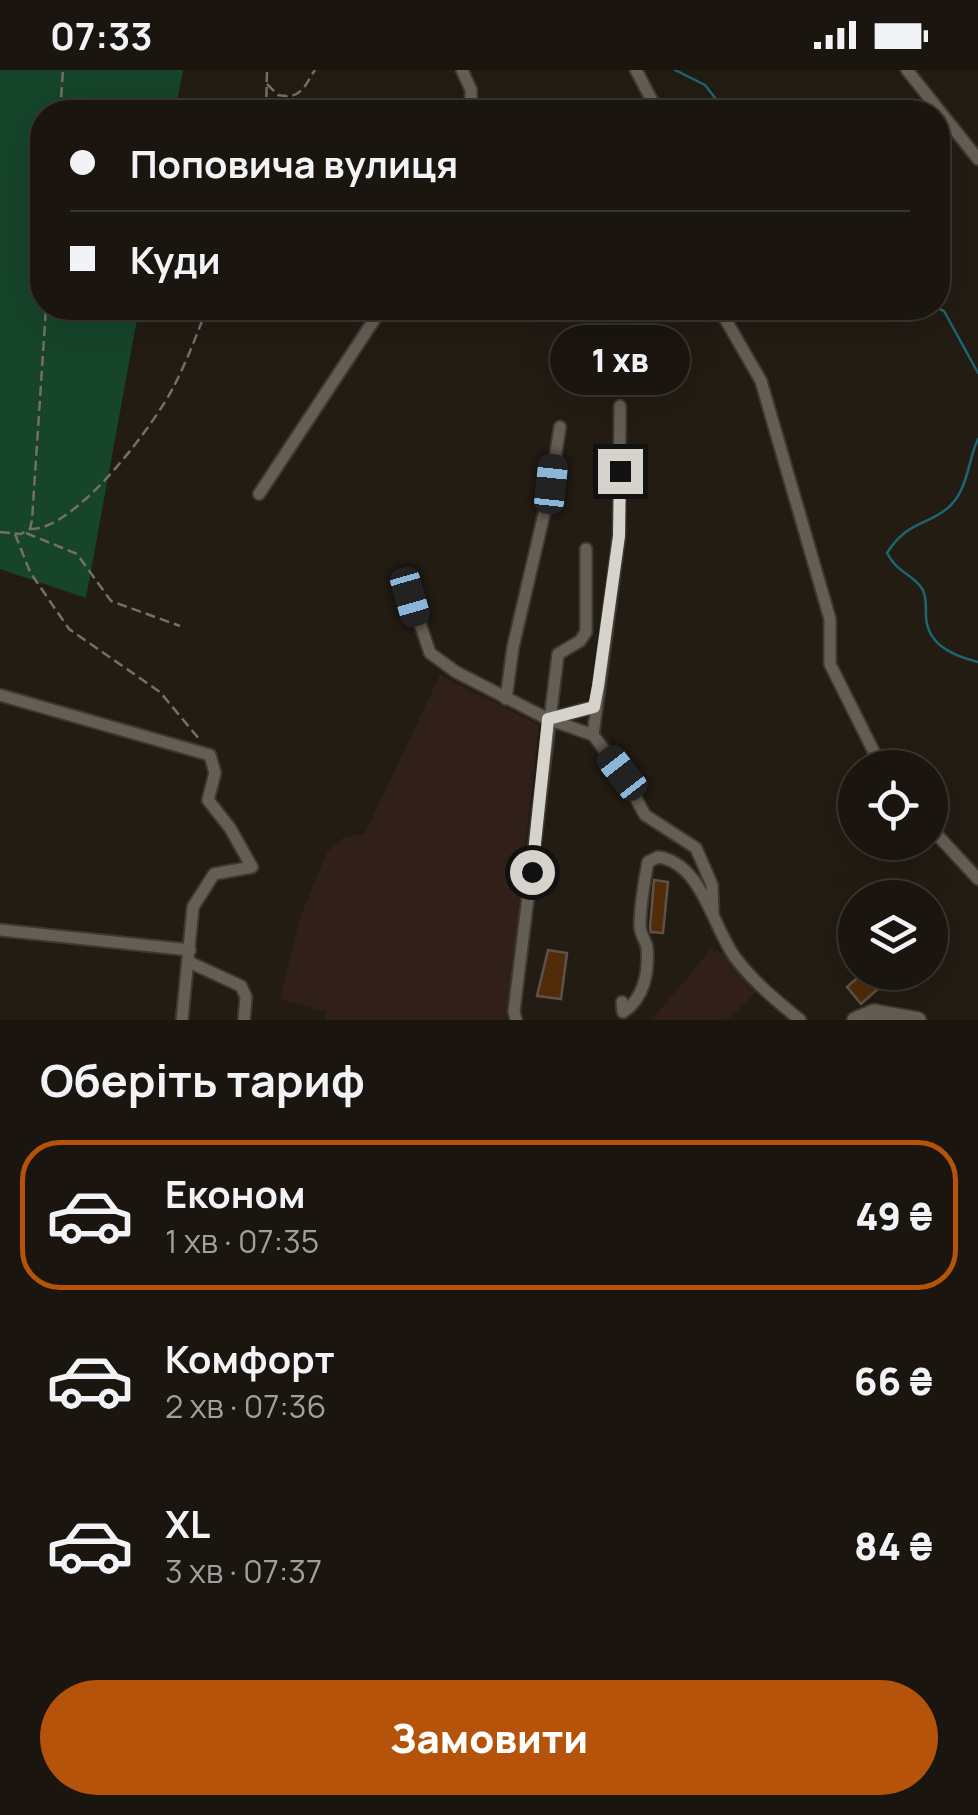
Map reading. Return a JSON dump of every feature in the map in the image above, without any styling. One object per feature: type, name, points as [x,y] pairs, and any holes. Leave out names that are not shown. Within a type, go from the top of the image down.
[{"type":"street","points":[[462,70],[471,100]]},
{"type":"street","points":[[636,70],[652,100]]},
{"type":"street","points":[[907,70],[931,100]]},
{"type":"street","points":[[950,124],[978,159]]},
{"type":"street","points":[[258,494],[374,320]]},
{"type":"street","points":[[726,320],[762,381],[830,619],[830,664],[873,750]]},
{"type":"street","points":[[593,735],[619,536],[620,406]]},
{"type":"street","points":[[506,699],[513,647],[551,484],[560,426]]},
{"type":"street","points":[[516,1020],[548,719],[558,654],[580,641],[586,632],[586,549]]},
{"type":"street","points":[[410,597],[430,653],[506,699],[593,735],[622,773],[645,815],[696,848],[712,885],[713,918]]},
{"type":"street","points":[[0,696],[210,756],[215,773],[208,800],[230,828],[252,868],[214,874],[193,907],[182,1020]]},
{"type":"street","points":[[548,719],[594,707]]},
{"type":"street","points":[[948,846],[978,879]]},
{"type":"street","points":[[622,1002],[624,1012],[635,1004],[643,989],[647,945],[640,932],[644,882],[652,858],[666,858],[686,872],[734,957],[758,985],[800,1020]]},
{"type":"street","points":[[0,930],[190,956],[241,986],[246,997],[244,1020]]},
{"type":"street","points":[[854,1020],[874,1012],[918,1020]]},
{"type":"path","points":[[61,100],[63,70]]},
{"type":"path","points":[[266,100],[267,70]]},
{"type":"path","points":[[267,84],[278,95],[296,96],[315,70]]},
{"type":"path","points":[[30,529],[45,320]]},
{"type":"path","points":[[0,532],[15,534],[54,524],[73,510],[142,434],[174,386],[202,320]]},
{"type":"path","points":[[25,532],[77,554],[111,601],[180,626]]},
{"type":"path","points":[[15,534],[30,572],[69,629],[160,692],[180,712],[210,756]]},
{"type":"shaded area","points":[[440,675],[539,725],[521,884],[523,898],[506,1020],[325,1020],[326,1012],[280,999],[301,915],[327,852],[343,838],[365,833]]},
{"type":"shaded area","points":[[711,949],[725,953],[737,971],[759,990],[727,1020],[652,1020]]},
{"type":"green space","points":[[0,70],[183,70],[177,100],[30,100],[30,320],[137,320],[86,598],[0,569]]},
{"type":"building","points":[[654,880],[668,882],[663,933],[651,932],[650,928]]},
{"type":"building","points":[[548,950],[567,953],[561,999],[537,996]]},
{"type":"building","points":[[849,990],[877,990],[861,1004]]},
{"type":"waterway","points":[[675,70],[705,85],[717,100]]},
{"type":"waterway","points":[[949,320],[978,373]]},
{"type":"waterway","points":[[978,439],[956,499],[942,512],[903,534],[887,553],[923,589],[929,631],[934,639],[958,656],[978,662]]},
{"type":"route","points":[[532,872],[548,719],[594,707],[603,666],[619,536],[620,471]]}]
